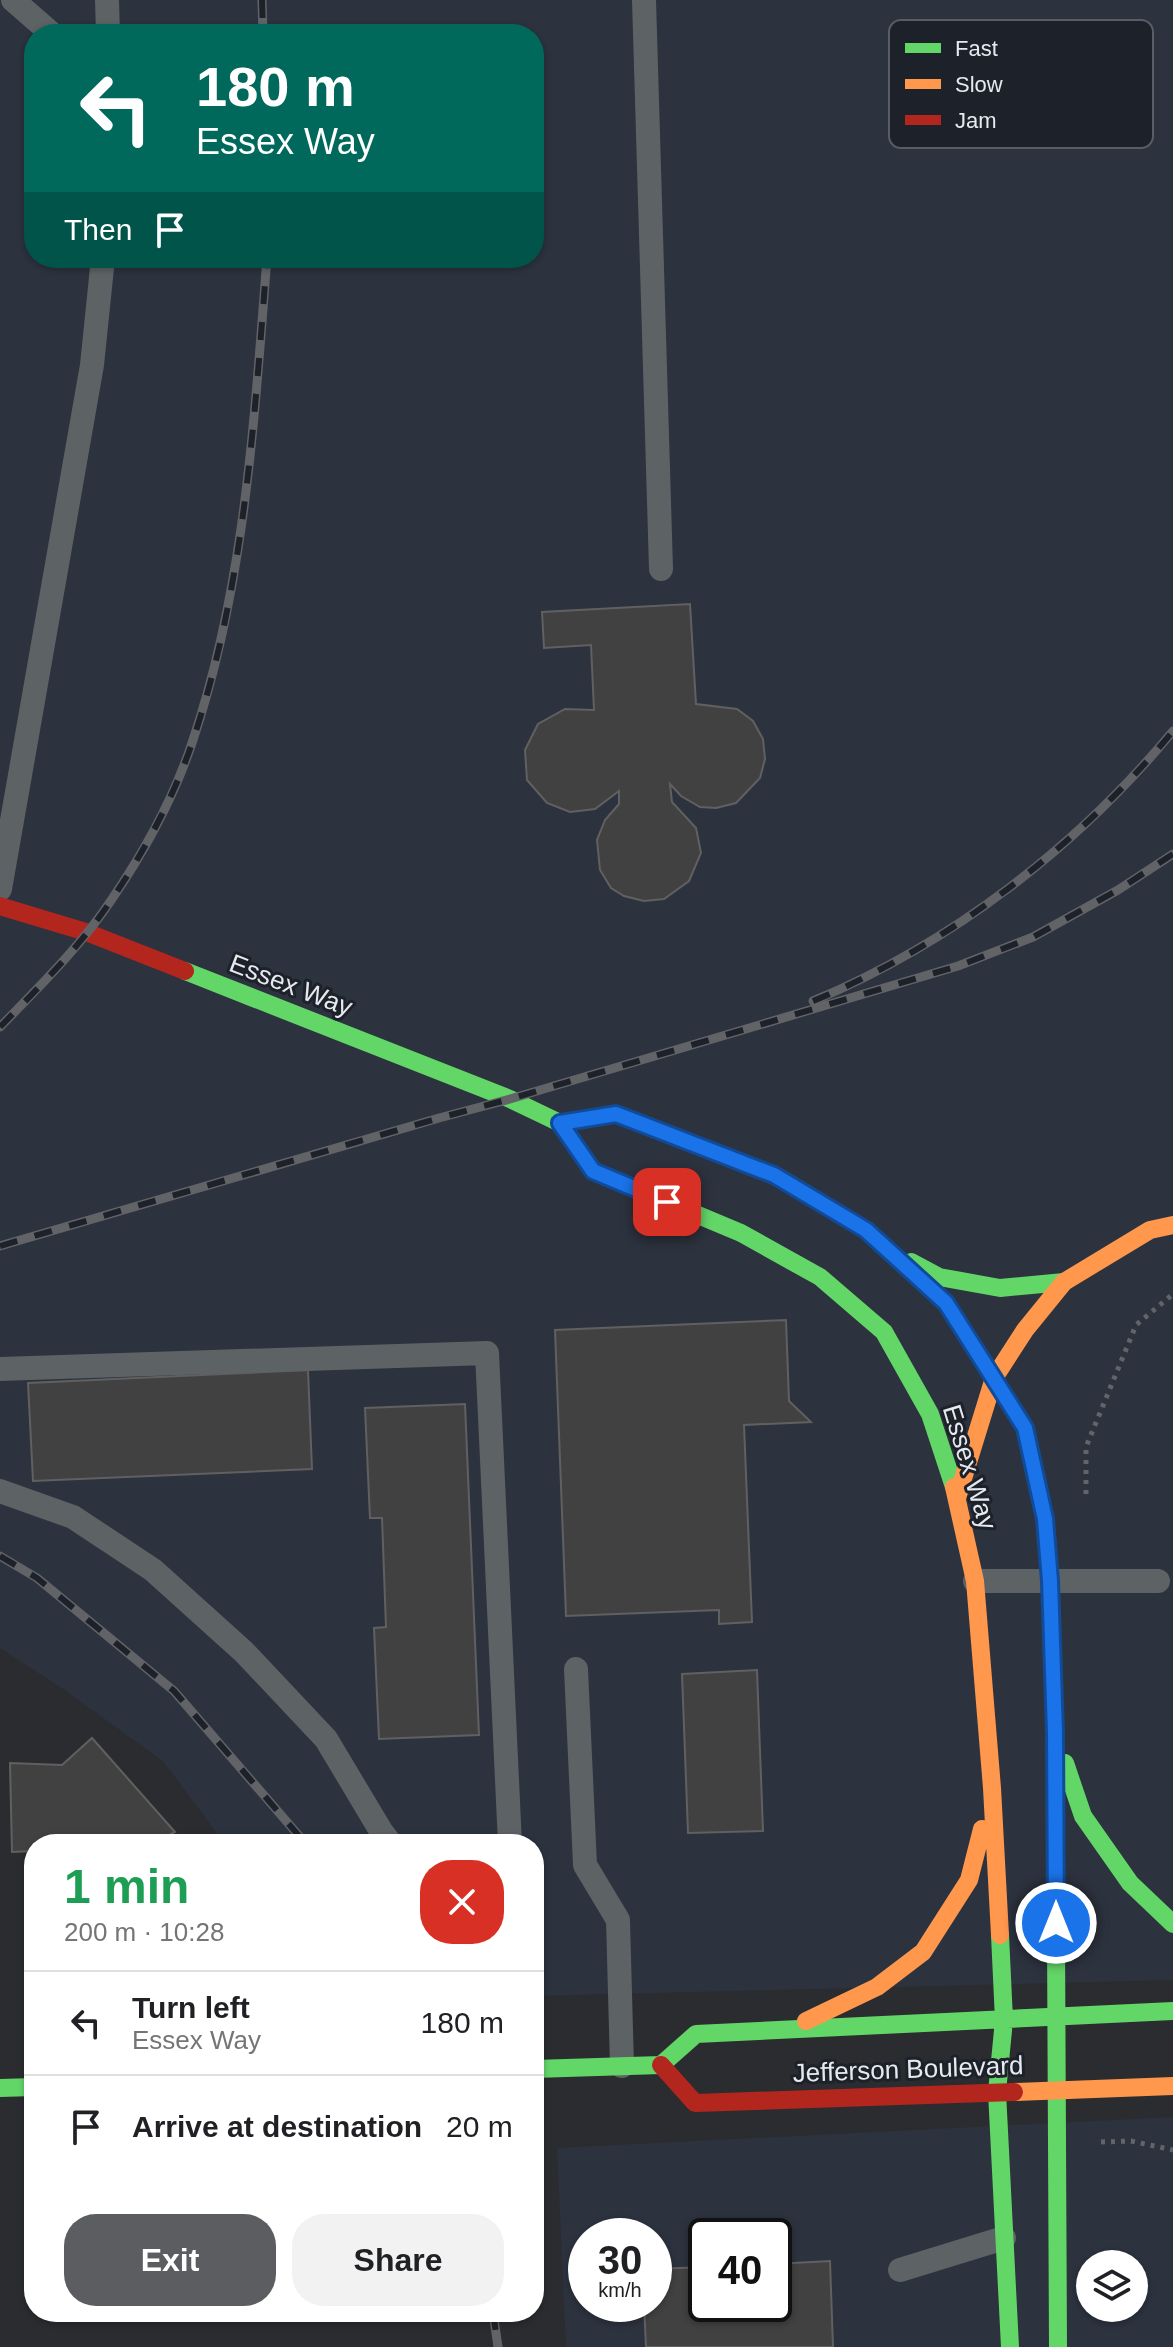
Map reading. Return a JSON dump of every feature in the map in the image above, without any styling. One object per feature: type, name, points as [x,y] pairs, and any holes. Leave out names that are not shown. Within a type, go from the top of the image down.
[{"type":"street","name":"Essex Way","points":[[0,906],[86,932],[510,1099],[560,1123],[593,1171],[741,1233],[820,1277],[884,1332],[930,1414],[957,1498],[975,1581],[992,1788],[1004,2020],[997,2092],[1010,2347]]},
{"type":"street","name":"Essex Way","points":[[560,1123],[616,1114],[774,1175],[866,1230],[946,1303],[1025,1428],[1045,1519],[1050,1581],[1055,1733],[1058,2347]]},
{"type":"street","points":[[957,1498],[994,1378],[1025,1330],[1064,1282],[1150,1230],[1173,1225]]},
{"type":"street","points":[[886,1249],[939,1277],[1000,1288],[1064,1282]]},
{"type":"street","points":[[1055,1733],[1083,1816],[1130,1883],[1173,1924]]},
{"type":"street","points":[[787,2030],[877,1987],[923,1952],[969,1880],[992,1788]]},
{"type":"street","name":"Jefferson Boulevard","points":[[1173,2011],[696,2034],[661,2065],[695,2103],[1173,2086]]},
{"type":"street","points":[[544,2069],[661,2065]]},
{"type":"street","points":[[0,2088],[24,2087]]},
{"type":"lane","points":[[13,0],[41,24]]},
{"type":"lane","points":[[107,0],[108,24]]},
{"type":"lane","points":[[644,0],[661,569]]},
{"type":"lane","points":[[0,889],[92,365],[102,268]]},
{"type":"lane","points":[[0,1369],[487,1353],[510,1834]]},
{"type":"lane","points":[[0,1491],[73,1517],[153,1570],[176,1590],[244,1652],[326,1739],[383,1834]]},
{"type":"lane","points":[[975,1581],[1158,1581]]},
{"type":"lane","points":[[576,1669],[585,1865],[618,1920],[622,2066]]},
{"type":"lane","points":[[900,2270],[1004,2238]]},
{"type":"path","points":[[1101,2142],[1131,2141],[1173,2150]]},
{"type":"shaded area","points":[[0,0],[1173,0],[1173,1980],[544,1996],[544,1834],[218,1834],[163,1761],[0,1648]]},
{"type":"shaded area","points":[[1173,2117],[1173,2347],[566,2347],[557,2148]]},
{"type":"building","points":[[690,604],[696,704],[737,709],[753,721],[763,739],[765,759],[760,778],[736,803],[716,808],[700,807],[681,796],[670,784],[672,802],[696,828],[701,853],[689,881],[664,899],[644,901],[624,896],[611,888],[600,870],[597,840],[605,820],[619,804],[619,791],[595,809],[570,812],[547,803],[527,780],[525,750],[538,724],[565,709],[594,710],[591,645],[544,648],[542,612]]},
{"type":"building","points":[[786,1320],[789,1401],[811,1422],[744,1425],[752,1622],[719,1624],[719,1610],[566,1616],[555,1330]]},
{"type":"building","points":[[308,1370],[312,1469],[33,1481],[28,1383]]},
{"type":"building","points":[[465,1404],[479,1735],[379,1739],[374,1628],[386,1627],[382,1518],[370,1518],[365,1408]]},
{"type":"building","points":[[757,1670],[763,1831],[688,1833],[682,1674]]},
{"type":"building","points":[[92,1738],[175,1832],[24,1834],[24,1851],[12,1852],[10,1763],[62,1765]]},
{"type":"building","points":[[830,2261],[833,2347],[646,2347],[645,2322],[672,2322],[672,2268],[688,2268],[688,2322],[792,2322],[792,2263]]},
{"type":"railway","points":[[262,0],[263,24]]},
{"type":"railway","points":[[0,1027],[73,950],[112,899],[157,824],[192,743],[210,684],[236,564],[252,442],[266,268]]},
{"type":"railway","points":[[813,1001],[914,951],[1009,888],[1096,814],[1173,731]]},
{"type":"railway","points":[[0,1246],[958,966],[1033,937],[1118,890],[1173,854]]},
{"type":"railway","points":[[0,1556],[37,1578],[174,1691],[297,1834]]},
{"type":"railway","points":[[494,2322],[498,2347]]},
{"type":"traffic: fast","points":[[185,971],[510,1099],[560,1123],[593,1171],[741,1233],[820,1277],[884,1332],[930,1414],[954,1487]]},
{"type":"traffic: fast","points":[[911,1262],[939,1277],[1000,1288],[1064,1282]]},
{"type":"traffic: fast","points":[[1013,1409],[1025,1428],[1045,1519],[1050,1581],[1055,1733],[1058,2347]]},
{"type":"traffic: fast","points":[[1065,1763],[1083,1816],[1130,1883],[1173,1924]]},
{"type":"traffic: fast","points":[[1000,1935],[1004,2020],[997,2092],[1010,2347]]},
{"type":"traffic: fast","points":[[544,2069],[661,2065],[696,2034],[1173,2011]]},
{"type":"traffic: fast","points":[[0,2088],[24,2087]]},
{"type":"traffic: slow","points":[[780,1178],[866,1230],[946,1303],[1013,1409]]},
{"type":"traffic: slow","points":[[957,1498],[994,1378],[1025,1330],[1064,1282],[1150,1230],[1173,1225]]},
{"type":"traffic: slow","points":[[954,1487],[975,1581],[1000,1935]]},
{"type":"traffic: slow","points":[[806,2021],[877,1987],[923,1952],[969,1880],[982,1829]]},
{"type":"traffic: slow","points":[[1014,2092],[1173,2086]]},
{"type":"traffic: jam","points":[[0,906],[86,932],[185,971]]},
{"type":"traffic: jam","points":[[560,1123],[616,1114],[780,1178]]},
{"type":"traffic: jam","points":[[661,2065],[695,2103],[1014,2092]]},
{"type":"route","points":[[667,1202],[593,1171],[560,1123],[616,1114],[774,1175],[866,1230],[946,1303],[1025,1428],[1045,1519],[1050,1581],[1056,1923]]}]
